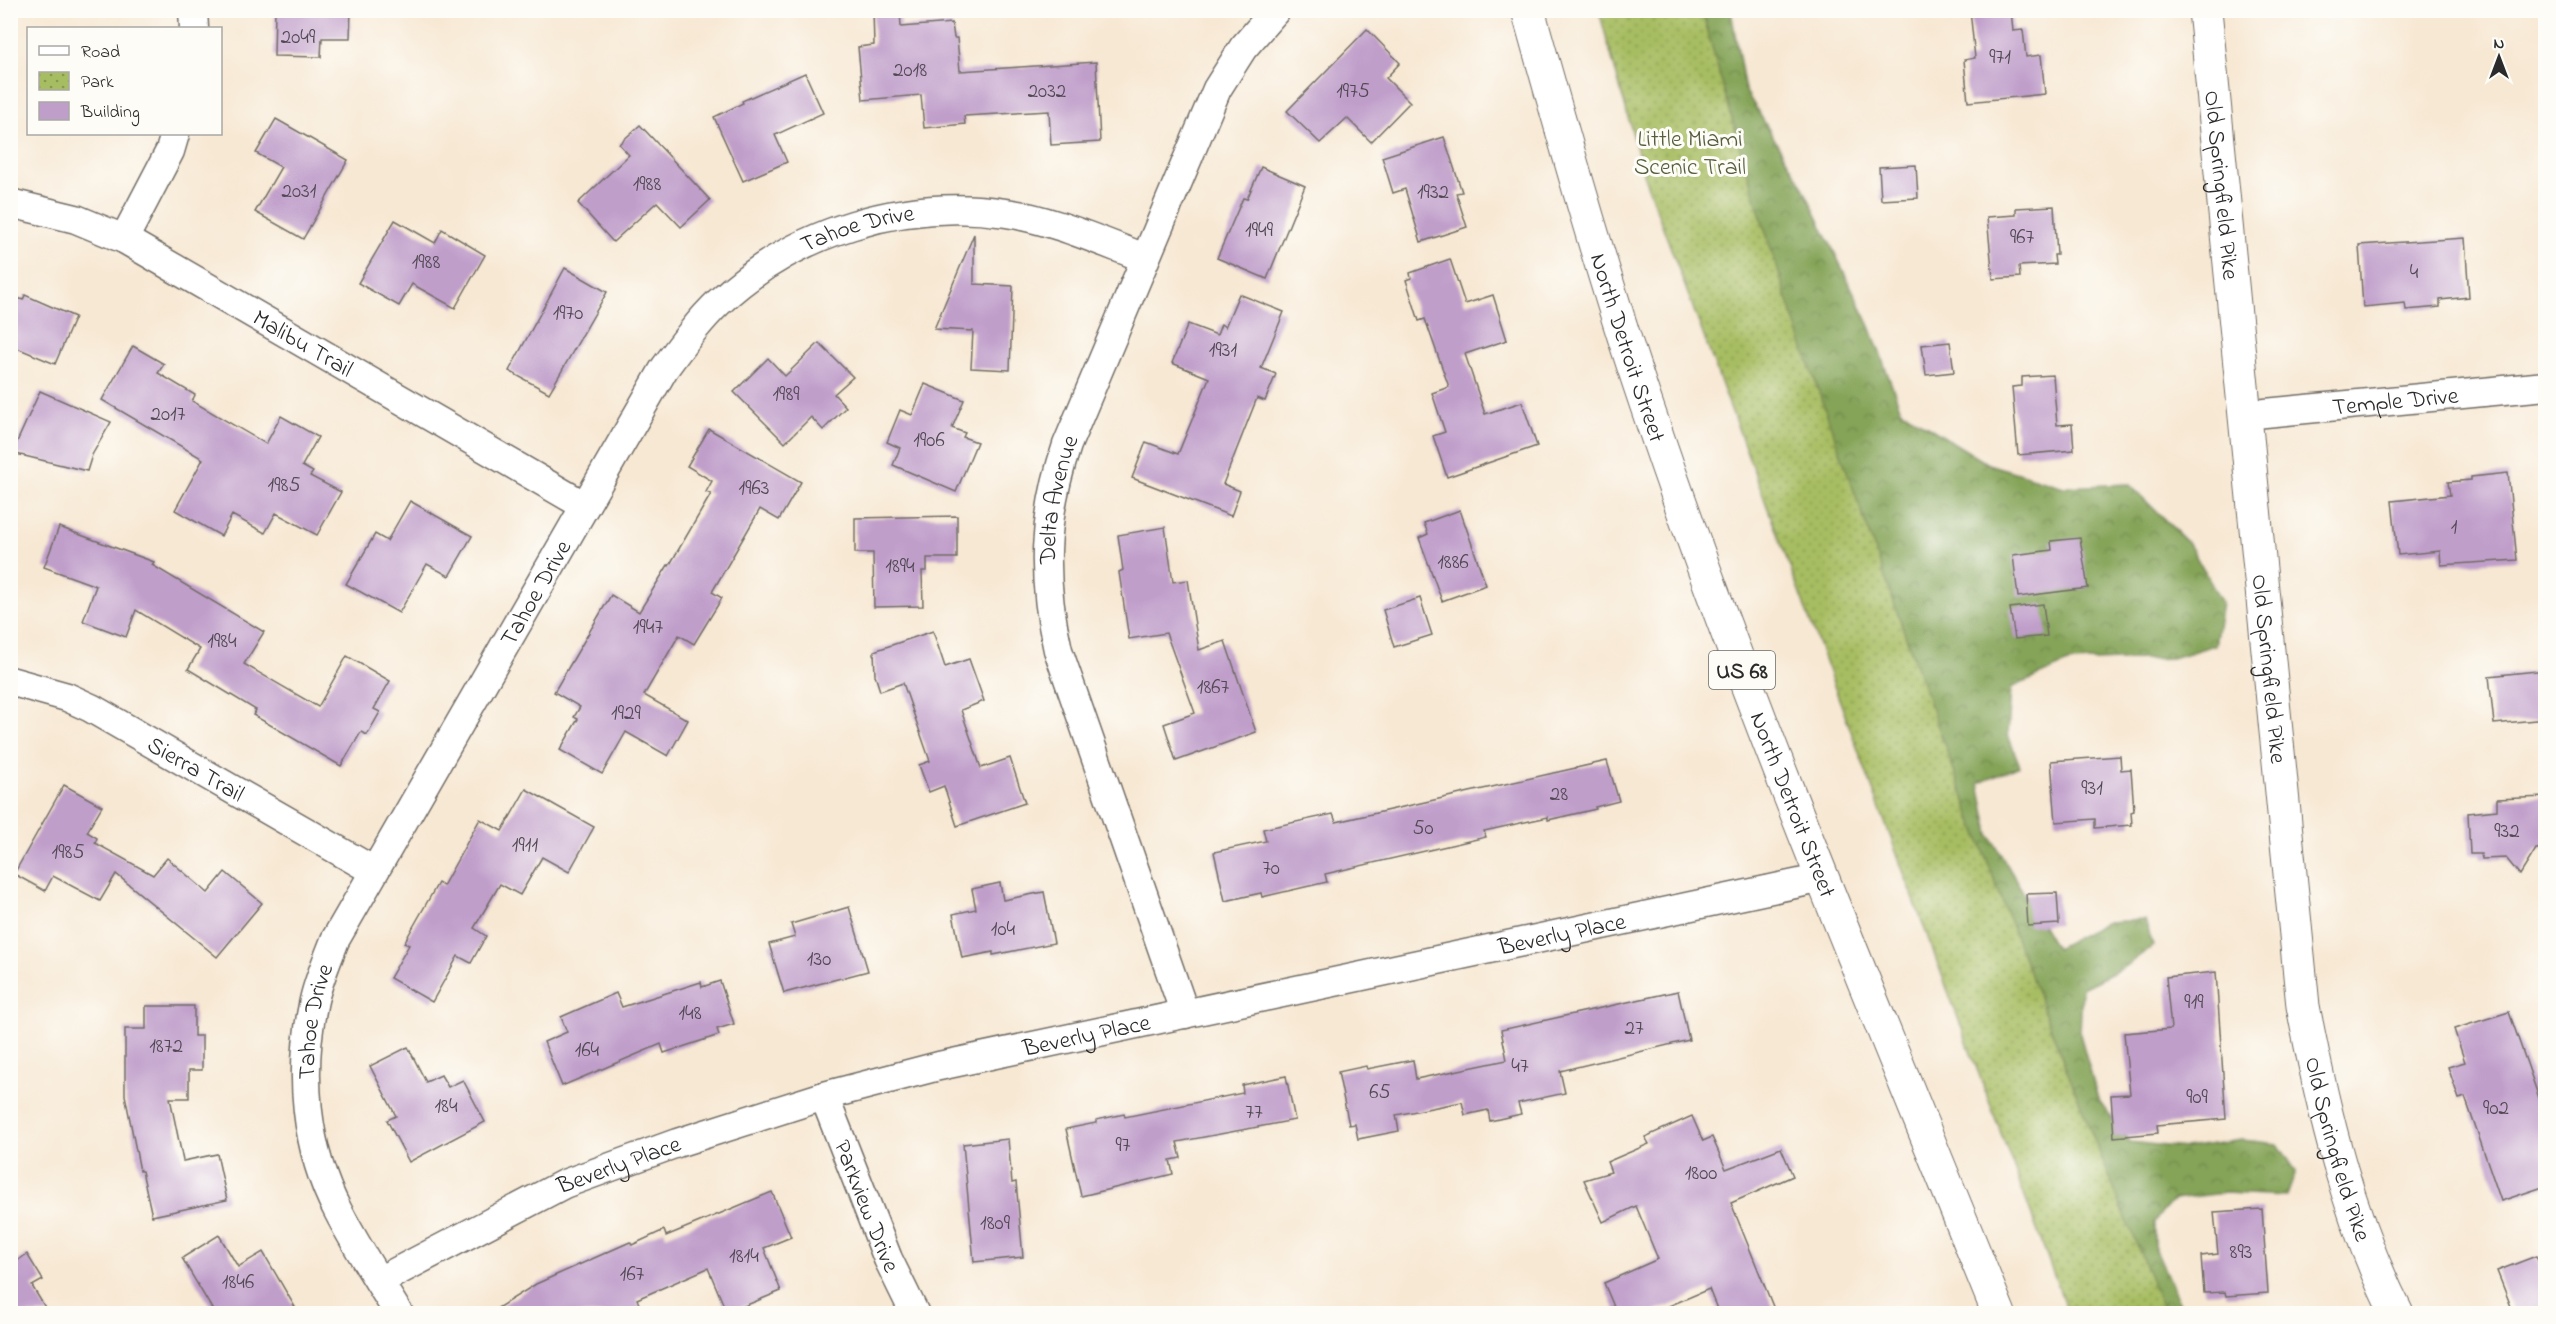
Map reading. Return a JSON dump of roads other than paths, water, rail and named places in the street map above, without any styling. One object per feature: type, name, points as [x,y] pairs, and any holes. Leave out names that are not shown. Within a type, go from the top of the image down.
[{"type":"main road","name":"North Detroit Street","points":[[1528,10],[1571,161],[1652,422],[1712,591],[1823,878],[2000,1314]]},
{"type":"main road","name":"Old Springfield Pike","points":[[2205,10],[2303,1006],[2320,1093],[2346,1186],[2397,1314]]},
{"type":"street","points":[[193,10],[194,27]]},
{"type":"street","name":"Delta Avenue","points":[[1185,1014],[1058,650],[1050,618],[1046,579],[1047,524],[1059,470],[1217,89],[1243,48],[1276,10]]},
{"type":"street","points":[[124,239],[170,151],[176,135]]},
{"type":"street","name":"Malibu Trail","points":[[10,203],[76,219],[124,239],[585,506]]},
{"type":"street","name":"Tahoe Drive","points":[[399,1314],[337,1211],[324,1180],[311,1133],[306,1078],[309,1030],[321,976],[335,940],[664,369],[694,329],[719,302],[751,276],[781,256],[813,239],[847,226],[887,216],[929,210],[1007,213],[1052,224],[1145,258]]},
{"type":"street","name":"Temple Drive","points":[[2244,415],[2546,386]]},
{"type":"street","name":"Sierra Trail","points":[[10,681],[67,697],[91,708],[374,871]]},
{"type":"street","name":"Beverly Place","points":[[379,1281],[564,1184],[677,1143],[824,1096],[939,1066],[1823,878]]},
{"type":"street","name":"Parkview Drive","points":[[824,1096],[888,1259],[915,1314]]},
{"type":"park label","name":"Little Miami Scenic Trail","points":[[1690,152]]}]
